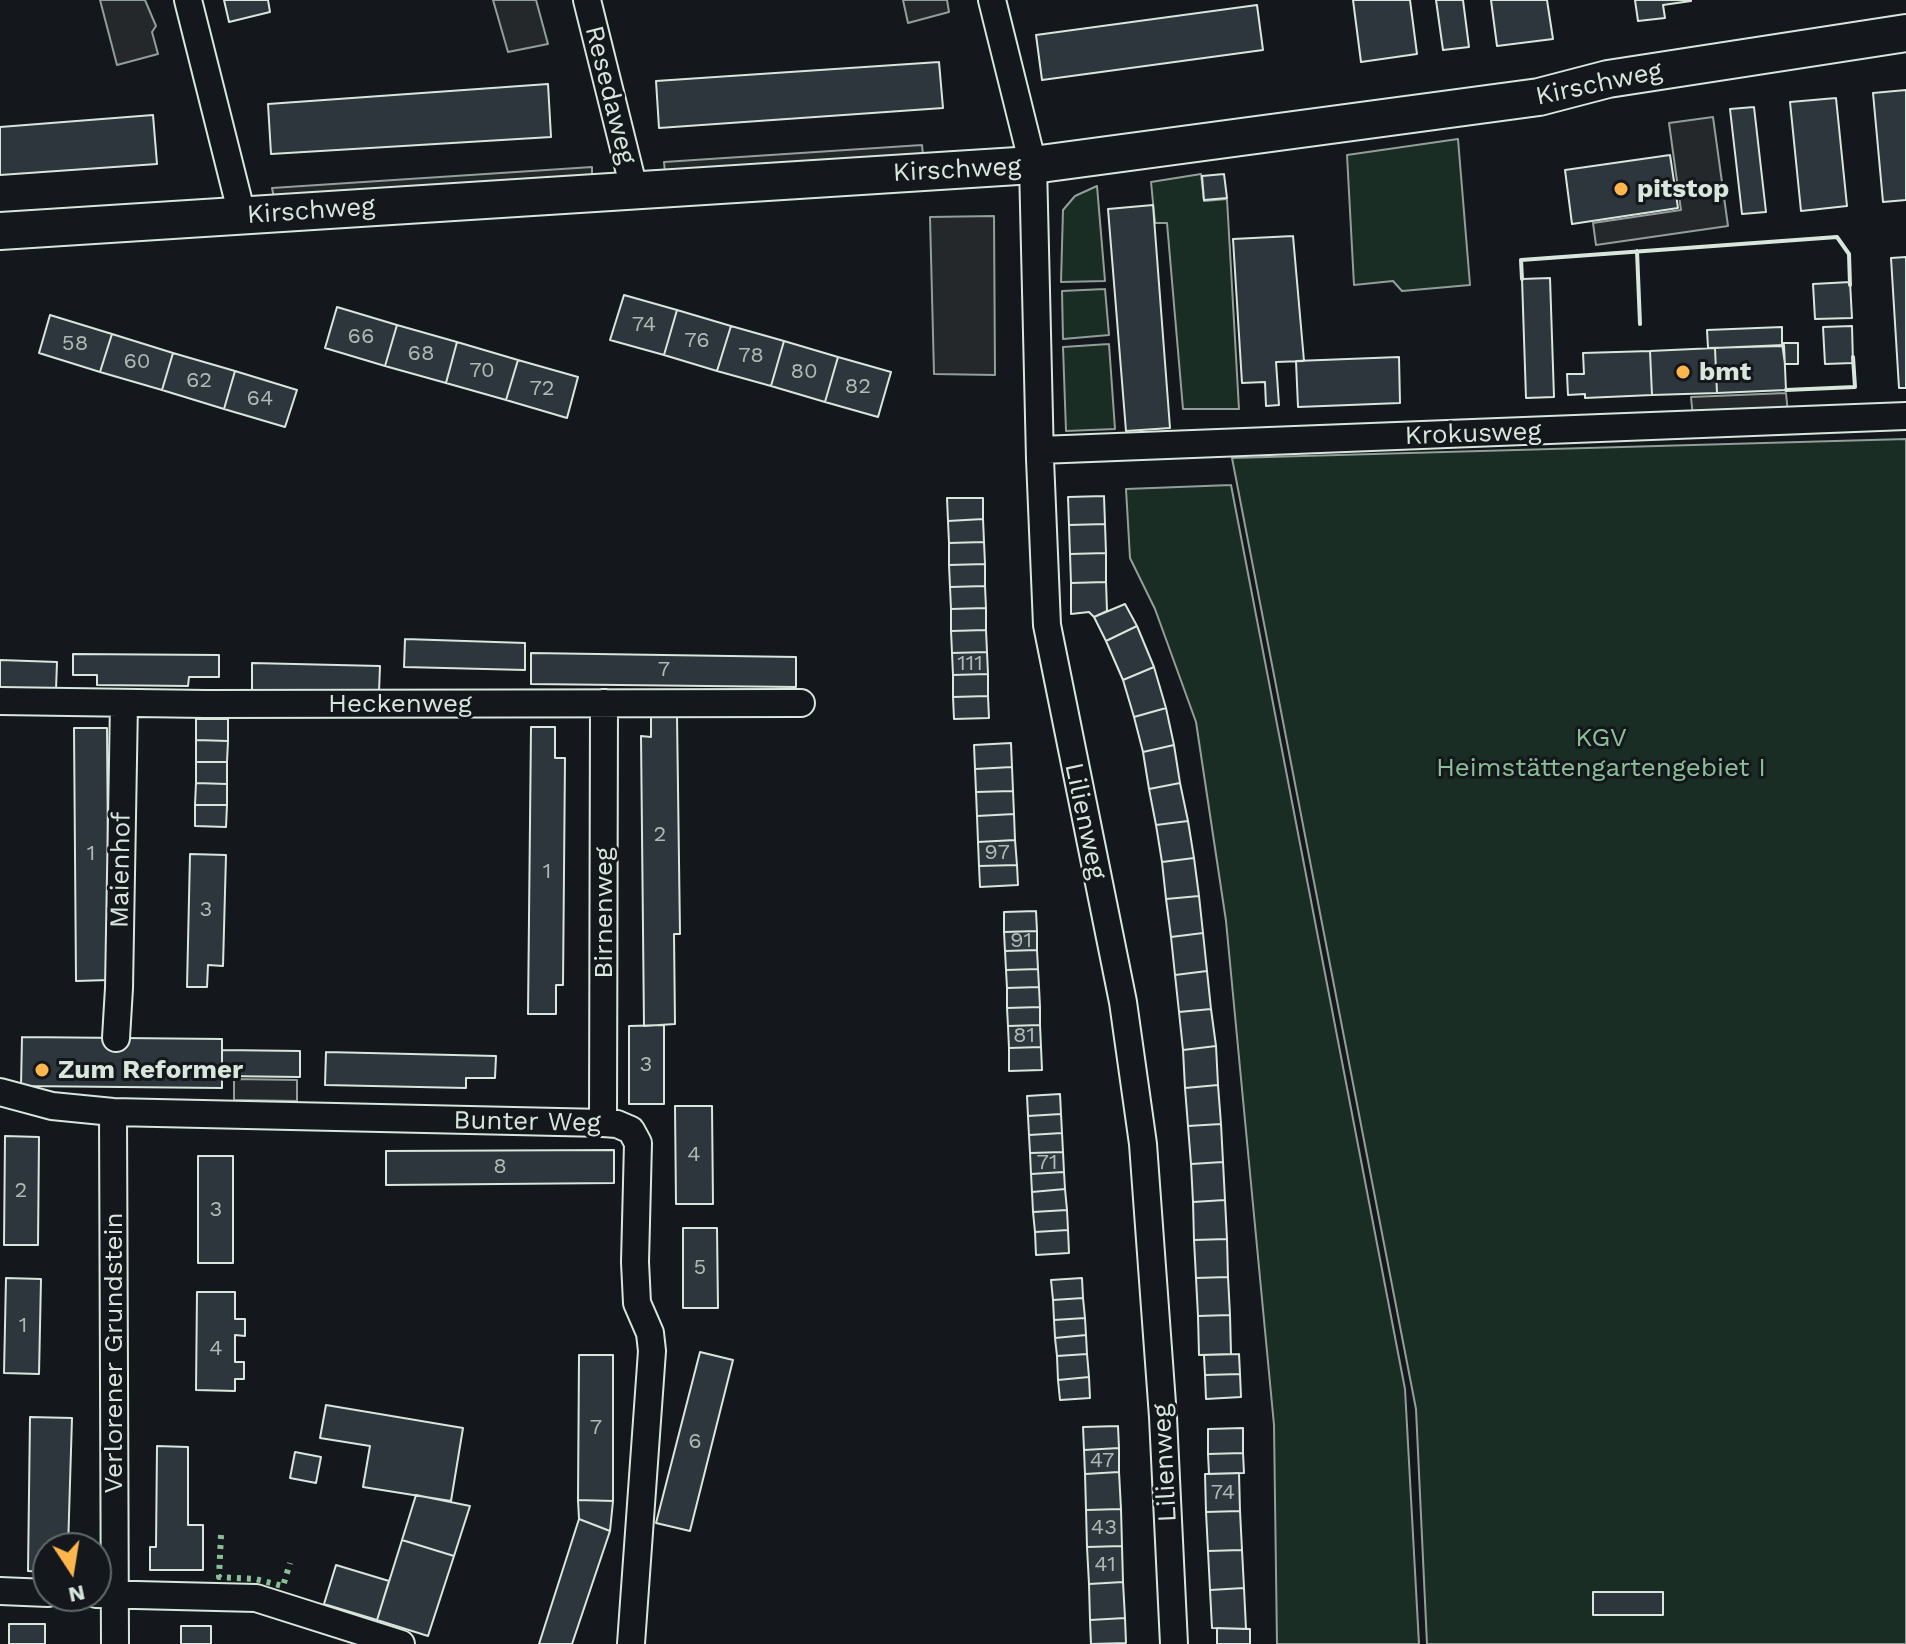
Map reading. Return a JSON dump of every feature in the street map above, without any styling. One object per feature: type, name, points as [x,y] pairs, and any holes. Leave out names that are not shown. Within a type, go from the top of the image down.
[{"type":"main road","name":"Kirschweg","points":[[0,231],[1033,165],[1539,97],[1608,79],[1906,33]]},
{"type":"street","points":[[188,0],[242,215]]},
{"type":"street","name":"Resedaweg","points":[[587,0],[634,189]]},
{"type":"street","name":"Lilienweg","points":[[992,0],[1033,165],[1047,625],[1123,1002],[1143,1144],[1163,1417],[1174,1644]]},
{"type":"street","name":"Krokusweg","points":[[1040,450],[1906,416]]},
{"type":"street","name":"Heckenweg","points":[[0,701],[801,703]]},
{"type":"street","name":"Maienhof","points":[[116,1038],[124,703]]},
{"type":"street","name":"Birnenweg","points":[[603,1123],[604,703]]},
{"type":"street","name":"Bunter Weg","points":[[0,1092],[52,1106],[113,1112],[603,1123],[628,1128],[638,1143],[635,1282],[638,1309],[652,1343],[631,1644]]},
{"type":"street","name":"Verlorener Grundstein","points":[[107,1532],[113,1112]]},
{"type":"street","points":[[0,1591],[32,1592]]},
{"type":"street","points":[[112,1594],[256,1598],[401,1644]]},
{"type":"street","name":"Verlorener Grundstein","points":[[109,1612],[115,1644]]},
{"type":"green space","points":[[1458,139],[1470,285],[1402,291],[1393,281],[1354,285],[1347,155]]},
{"type":"green space","points":[[1201,174],[1204,201],[1227,199],[1239,409],[1183,409],[1167,223],[1155,223],[1151,182]]},
{"type":"green space","points":[[1097,186],[1105,281],[1061,282],[1063,210],[1075,196]]},
{"type":"green space","points":[[1105,289],[1109,335],[1063,339],[1062,291]]},
{"type":"green space","points":[[1109,344],[1115,429],[1066,431],[1063,347]]},
{"type":"green space","name":"KGV Heimstättengartengebiet I","points":[[1906,439],[1906,1644],[1427,1644],[1416,1409],[1232,458]]},
{"type":"green space","points":[[1231,485],[1405,1389],[1419,1644],[1277,1644],[1274,1425],[1226,921],[1196,722],[1155,609],[1130,558],[1126,489]]},
{"type":"shaded area","points":[[100,0],[145,0],[156,26],[152,32],[158,54],[117,65]]},
{"type":"shaded area","points":[[493,0],[536,0],[548,44],[508,52]]},
{"type":"shaded area","points":[[903,0],[947,0],[949,12],[908,23]]},
{"type":"shaded area","points":[[1713,117],[1728,226],[1596,245],[1593,223],[1681,210],[1669,123]]},
{"type":"shaded area","points":[[922,145],[923,155],[665,173],[664,162]]},
{"type":"shaded area","points":[[592,167],[592,177],[274,198],[272,188]]},
{"type":"shaded area","points":[[994,216],[995,375],[934,374],[930,217]]},
{"type":"shaded area","points":[[1786,393],[1788,414],[1693,417],[1691,397]]},
{"type":"shaded area","points":[[234,1079],[297,1080],[297,1101],[234,1100]]},
{"type":"building","points":[[224,0],[268,0],[270,12],[229,22]]},
{"type":"building","points":[[1353,0],[1410,0],[1417,54],[1361,62]]},
{"type":"building","points":[[1436,0],[1463,0],[1469,47],[1443,50]]},
{"type":"building","points":[[1491,0],[1547,0],[1553,39],[1497,46]]},
{"type":"building","points":[[1635,0],[1691,1],[1663,5],[1665,18],[1638,21]]},
{"type":"building","points":[[1257,5],[1263,50],[1042,80],[1036,35]]},
{"type":"building","points":[[939,62],[943,108],[659,128],[656,81]]},
{"type":"building","points":[[548,84],[551,137],[271,154],[268,104]]},
{"type":"building","points":[[1906,90],[1906,200],[1883,202],[1873,93]]},
{"type":"building","points":[[1836,98],[1847,206],[1801,211],[1790,102]]},
{"type":"building","points":[[1754,107],[1766,212],[1742,214],[1730,109]]},
{"type":"building","points":[[153,115],[157,164],[0,175],[0,127]]},
{"type":"building","name":"pitstop","points":[[1670,155],[1678,208],[1572,224],[1565,170]]},
{"type":"building","points":[[1224,174],[1227,198],[1204,200],[1202,176]]},
{"type":"building","points":[[1153,205],[1170,428],[1126,431],[1108,209]]},
{"type":"building","points":[[1293,236],[1304,361],[1276,362],[1279,405],[1266,406],[1265,382],[1242,383],[1233,239]]},
{"type":"building","points":[[1906,257],[1906,388],[1899,388],[1891,258]]},
{"type":"building","points":[[1550,278],[1554,397],[1526,398],[1522,279]]},
{"type":"building","points":[[1850,282],[1852,318],[1815,319],[1813,284]]},
{"type":"building","points":[[624,295],[677,310],[664,355],[610,340]]},
{"type":"building","points":[[337,307],[397,325],[385,366],[325,348]]},
{"type":"building","points":[[677,310],[731,326],[717,371],[664,355]]},
{"type":"building","points":[[50,315],[112,334],[100,372],[39,353]]},
{"type":"building","points":[[397,325],[457,342],[446,383],[385,366]]},
{"type":"building","points":[[731,326],[784,341],[771,386],[717,371]]},
{"type":"building","points":[[1852,326],[1853,363],[1825,364],[1823,327]]},
{"type":"building","points":[[1782,327],[1782,346],[1708,348],[1707,330]]},
{"type":"building","points":[[112,334],[173,353],[162,390],[100,372]]},
{"type":"building","points":[[784,341],[838,357],[825,402],[771,386]]},
{"type":"building","points":[[457,342],[518,360],[506,400],[446,383]]},
{"type":"building","points":[[1782,343],[1798,343],[1798,364],[1785,364]]},
{"type":"building","points":[[1784,345],[1786,390],[1717,393],[1715,348]]},
{"type":"building","name":"bmt","points":[[1715,348],[1717,393],[1652,395],[1650,351]]},
{"type":"building","points":[[1650,351],[1652,395],[1585,398],[1585,394],[1568,395],[1567,374],[1584,374],[1583,353]]},
{"type":"building","points":[[173,353],[235,371],[224,409],[162,390]]},
{"type":"building","points":[[838,357],[891,372],[878,417],[825,402]]},
{"type":"building","points":[[1399,357],[1400,403],[1298,407],[1296,361]]},
{"type":"building","points":[[518,360],[578,377],[567,418],[506,400]]},
{"type":"building","points":[[235,371],[297,390],[285,427],[224,409]]},
{"type":"building","points":[[1104,496],[1105,524],[1069,525],[1068,497]]},
{"type":"building","points":[[947,498],[983,498],[983,519],[948,521]]},
{"type":"building","points":[[983,519],[984,542],[949,543],[948,521]]},
{"type":"building","points":[[1105,524],[1106,553],[1070,554],[1069,525]]},
{"type":"building","points":[[984,542],[985,564],[949,565],[949,543]]},
{"type":"building","points":[[1106,553],[1106,582],[1071,583],[1070,554]]},
{"type":"building","points":[[985,564],[985,586],[950,587],[949,565]]},
{"type":"building","points":[[1106,582],[1107,611],[1094,617],[1089,612],[1071,614],[1071,583]]},
{"type":"building","points":[[985,586],[986,608],[951,609],[950,587]]},
{"type":"building","points":[[1125,604],[1137,626],[1106,641],[1094,617]]},
{"type":"building","points":[[986,608],[986,630],[951,631],[951,609]]},
{"type":"building","points":[[1137,626],[1154,667],[1123,680],[1106,641]]},
{"type":"building","points":[[986,630],[987,652],[952,653],[951,631]]},
{"type":"building","points":[[405,639],[525,643],[525,670],[404,667]]},
{"type":"building","points":[[987,652],[988,674],[953,675],[952,653]]},
{"type":"building","points":[[531,653],[796,657],[796,687],[531,684]]},
{"type":"building","points":[[73,654],[219,655],[219,677],[189,677],[188,686],[97,685],[97,675],[73,675]]},
{"type":"building","points":[[0,660],[57,662],[56,690],[0,688]]},
{"type":"building","points":[[252,663],[380,666],[379,692],[252,690]]},
{"type":"building","points":[[1154,667],[1166,708],[1134,717],[1123,680]]},
{"type":"building","points":[[988,674],[988,696],[953,697],[953,675]]},
{"type":"building","points":[[988,696],[989,718],[954,719],[953,697]]},
{"type":"building","points":[[1166,708],[1174,745],[1143,752],[1134,717]]},
{"type":"building","points":[[677,715],[680,934],[674,934],[675,1024],[644,1026],[641,736],[651,737],[651,716]]},
{"type":"building","points":[[196,719],[228,719],[228,741],[196,740]]},
{"type":"building","points":[[531,727],[555,727],[555,758],[565,758],[563,985],[556,985],[556,1014],[528,1014]]},
{"type":"building","points":[[74,728],[107,728],[109,980],[76,981]]},
{"type":"building","points":[[196,740],[228,741],[227,762],[196,762]]},
{"type":"building","points":[[1011,743],[1012,767],[975,769],[974,745]]},
{"type":"building","points":[[1174,745],[1180,783],[1149,789],[1143,752]]},
{"type":"building","points":[[196,762],[227,762],[227,784],[196,783]]},
{"type":"building","points":[[1012,767],[1013,791],[976,792],[975,769]]},
{"type":"building","points":[[196,783],[227,784],[227,805],[195,805]]},
{"type":"building","points":[[1180,783],[1188,821],[1156,825],[1149,789]]},
{"type":"building","points":[[1013,791],[1014,814],[977,816],[976,792]]},
{"type":"building","points":[[195,805],[227,805],[226,827],[195,826]]},
{"type":"building","points":[[1014,814],[1015,840],[978,842],[977,816]]},
{"type":"building","points":[[1188,821],[1194,858],[1162,862],[1156,825]]},
{"type":"building","points":[[1015,840],[1017,865],[979,866],[978,842]]},
{"type":"building","points":[[190,854],[226,855],[223,966],[208,965],[207,987],[187,987]]},
{"type":"building","points":[[1194,858],[1199,896],[1166,899],[1162,862]]},
{"type":"building","points":[[1017,865],[1018,885],[980,887],[979,866]]},
{"type":"building","points":[[1199,896],[1203,933],[1171,937],[1166,899]]},
{"type":"building","points":[[1036,911],[1037,931],[1004,932],[1004,912]]},
{"type":"building","points":[[1037,931],[1037,950],[1005,951],[1004,932]]},
{"type":"building","points":[[1203,933],[1207,971],[1175,975],[1171,937]]},
{"type":"building","points":[[1037,950],[1038,969],[1006,970],[1005,951]]},
{"type":"building","points":[[1038,969],[1039,987],[1007,988],[1006,970]]},
{"type":"building","points":[[1207,971],[1211,1009],[1179,1012],[1175,975]]},
{"type":"building","points":[[1039,987],[1040,1007],[1007,1008],[1007,988]]},
{"type":"building","points":[[1040,1007],[1040,1025],[1008,1026],[1007,1008]]},
{"type":"building","points":[[1211,1009],[1216,1046],[1183,1050],[1179,1012]]},
{"type":"building","points":[[664,1025],[664,1104],[629,1104],[629,1026]]},
{"type":"building","points":[[1040,1025],[1041,1047],[1009,1048],[1008,1026]]},
{"type":"building","points":[[22,1037],[222,1039],[222,1088],[21,1086]]},
{"type":"building","points":[[1216,1046],[1218,1085],[1185,1088],[1183,1050]]},
{"type":"building","points":[[1041,1047],[1042,1070],[1009,1071],[1009,1048]]},
{"type":"building","points":[[222,1050],[300,1051],[300,1077],[222,1076]]},
{"type":"building","points":[[326,1052],[496,1056],[495,1078],[466,1078],[466,1088],[325,1085]]},
{"type":"building","points":[[1218,1085],[1221,1124],[1188,1126],[1185,1088]]},
{"type":"building","points":[[1060,1094],[1061,1114],[1028,1116],[1027,1096]]},
{"type":"building","points":[[675,1106],[712,1106],[713,1204],[676,1204]]},
{"type":"building","points":[[1061,1114],[1062,1133],[1029,1135],[1028,1116]]},
{"type":"building","points":[[1221,1124],[1223,1162],[1191,1164],[1188,1126]]},
{"type":"building","points":[[1062,1133],[1063,1152],[1030,1153],[1029,1135]]},
{"type":"building","points":[[5,1136],[39,1137],[38,1245],[4,1245]]},
{"type":"building","points":[[614,1150],[614,1183],[386,1185],[386,1151]]},
{"type":"building","points":[[1063,1152],[1064,1172],[1031,1174],[1030,1153]]},
{"type":"building","points":[[198,1156],[233,1156],[233,1263],[198,1263]]},
{"type":"building","points":[[1223,1162],[1225,1200],[1193,1202],[1191,1164]]},
{"type":"building","points":[[1064,1172],[1065,1189],[1032,1192],[1031,1174]]},
{"type":"building","points":[[1065,1189],[1067,1210],[1033,1212],[1032,1192]]},
{"type":"building","points":[[1225,1200],[1227,1239],[1194,1240],[1193,1202]]},
{"type":"building","points":[[1067,1210],[1068,1230],[1035,1232],[1033,1212]]},
{"type":"building","points":[[683,1228],[717,1228],[718,1308],[683,1308]]},
{"type":"building","points":[[1068,1230],[1069,1253],[1036,1255],[1035,1232]]},
{"type":"building","points":[[1227,1239],[1228,1277],[1196,1278],[1194,1240]]},
{"type":"building","points":[[1228,1277],[1230,1315],[1198,1316],[1196,1278]]},
{"type":"building","points":[[6,1278],[41,1279],[39,1374],[4,1373]]},
{"type":"building","points":[[1082,1278],[1083,1298],[1053,1300],[1051,1280]]},
{"type":"building","points":[[197,1292],[235,1292],[235,1319],[245,1319],[245,1336],[235,1335],[235,1362],[244,1362],[244,1379],[235,1379],[235,1391],[196,1390]]},
{"type":"building","points":[[1083,1298],[1085,1318],[1054,1320],[1053,1300]]},
{"type":"building","points":[[1230,1315],[1231,1354],[1199,1355],[1198,1316]]},
{"type":"building","points":[[1085,1318],[1086,1335],[1055,1338],[1054,1320]]},
{"type":"building","points":[[1086,1335],[1087,1354],[1057,1356],[1055,1338]]},
{"type":"building","points":[[700,1352],[733,1360],[690,1531],[656,1523]]},
{"type":"building","points":[[1087,1354],[1089,1377],[1058,1380],[1057,1356]]},
{"type":"building","points":[[1239,1354],[1240,1374],[1205,1375],[1204,1355]]},
{"type":"building","points":[[579,1355],[613,1355],[613,1501],[578,1500]]},
{"type":"building","points":[[1240,1374],[1241,1397],[1206,1399],[1205,1375]]},
{"type":"building","points":[[1089,1377],[1090,1398],[1060,1400],[1058,1380]]},
{"type":"building","points":[[326,1405],[463,1428],[451,1501],[363,1487],[370,1446],[320,1438]]},
{"type":"building","points":[[30,1417],[72,1418],[68,1532],[32,1532],[32,1571],[28,1571]]},
{"type":"building","points":[[1118,1426],[1119,1448],[1084,1450],[1083,1427]]},
{"type":"building","points":[[1243,1428],[1243,1453],[1208,1454],[1208,1429]]},
{"type":"building","points":[[157,1446],[188,1447],[188,1525],[203,1525],[203,1570],[150,1570],[150,1547],[156,1547]]},
{"type":"building","points":[[1119,1448],[1119,1472],[1085,1474],[1084,1450]]},
{"type":"building","points":[[295,1452],[321,1457],[316,1483],[290,1478]]},
{"type":"building","points":[[1243,1453],[1244,1473],[1209,1474],[1208,1454]]},
{"type":"building","points":[[1119,1472],[1121,1509],[1086,1510],[1085,1474]]},
{"type":"building","points":[[1239,1473],[1240,1511],[1206,1512],[1205,1474]]},
{"type":"building","points":[[416,1495],[470,1506],[454,1556],[402,1540]]},
{"type":"building","points":[[578,1500],[613,1501],[610,1531],[579,1519]]},
{"type":"building","points":[[1121,1509],[1122,1546],[1087,1547],[1086,1510]]},
{"type":"building","points":[[1240,1511],[1242,1550],[1208,1551],[1206,1512]]},
{"type":"building","points":[[579,1519],[610,1531],[572,1644],[539,1644]]},
{"type":"building","points":[[402,1540],[454,1556],[428,1636],[377,1620]]},
{"type":"building","points":[[1122,1546],[1123,1582],[1089,1584],[1087,1547]]},
{"type":"building","points":[[1242,1550],[1244,1588],[1210,1590],[1208,1551]]},
{"type":"building","points":[[336,1565],[389,1581],[377,1620],[324,1604]]},
{"type":"building","points":[[1123,1582],[1125,1618],[1090,1620],[1089,1584]]},
{"type":"building","points":[[1244,1588],[1246,1629],[1212,1628],[1210,1590]]},
{"type":"building","points":[[1593,1592],[1663,1592],[1663,1615],[1593,1615]]},
{"type":"building","points":[[1125,1618],[1126,1643],[1091,1644],[1090,1620]]},
{"type":"building","points":[[9,1624],[45,1624],[45,1644],[9,1644]]},
{"type":"building","points":[[181,1626],[211,1626],[211,1644],[181,1644]]},
{"type":"building","points":[[1217,1628],[1250,1629],[1250,1644],[1217,1644]]},
{"type":"hedge","points":[[221,1535],[219,1577],[255,1579],[283,1586],[290,1563]]},
{"type":"wall","points":[[1522,279],[1521,260],[1837,237],[1849,254],[1850,285]]},
{"type":"wall","points":[[1637,251],[1640,324]]},
{"type":"wall","points":[[1786,390],[1855,387],[1853,357]]},
{"type":"place","name":"pitstop","points":[[1621,189]]},
{"type":"place","name":"bmt","points":[[1683,372]]},
{"type":"place","name":"Zum Reformer","points":[[42,1070]]}]
